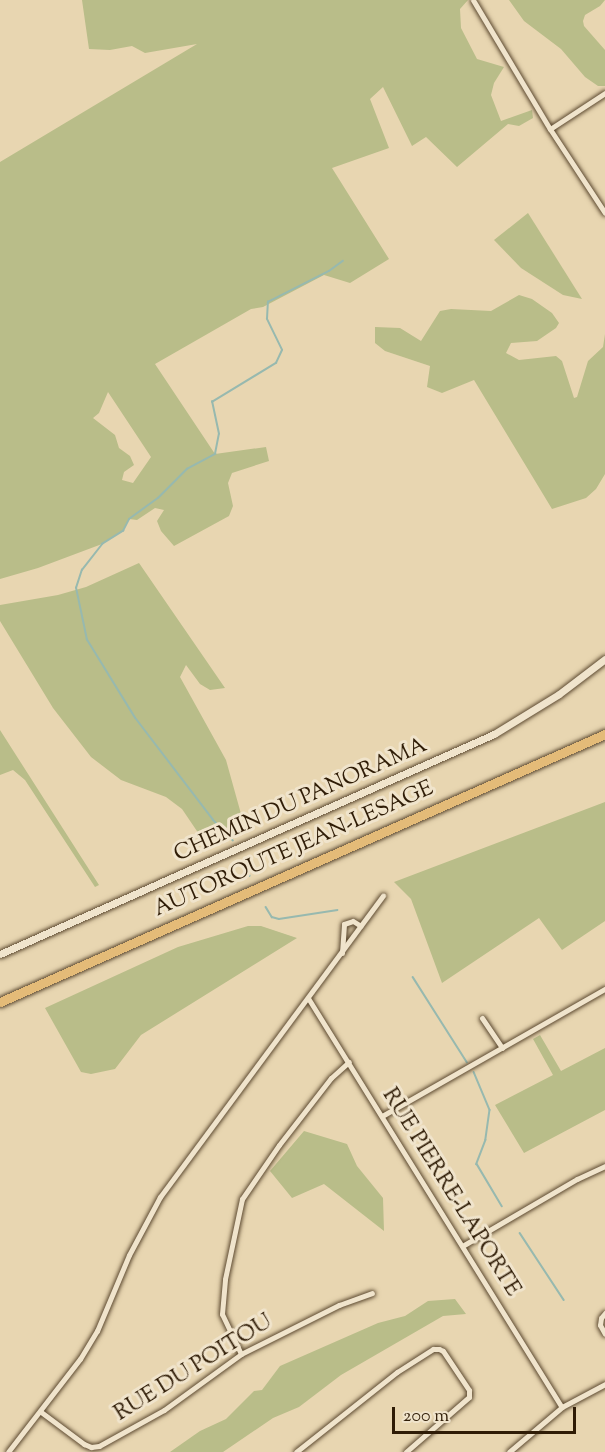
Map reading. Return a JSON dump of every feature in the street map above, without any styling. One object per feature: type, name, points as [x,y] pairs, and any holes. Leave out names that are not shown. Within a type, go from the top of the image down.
[{"type":"highway","name":"AUTOROUTE JEAN-LESAGE","points":[[0,1002],[605,734]]},
{"type":"street","points":[[473,0],[550,129],[605,213]]},
{"type":"street","points":[[550,129],[605,93]]},
{"type":"street","name":"CHEMIN DU PANORAMA","points":[[0,954],[495,734],[559,694],[605,659]]},
{"type":"street","points":[[8,1452],[80,1359],[97,1331],[129,1255],[160,1197],[342,955],[383,896]]},
{"type":"street","points":[[342,955],[344,924],[353,921],[361,926]]},
{"type":"street","points":[[382,1116],[605,989]]},
{"type":"street","name":"RUE PIERRE-LAPORTE","points":[[308,998],[464,1245],[562,1407]]},
{"type":"street","points":[[482,1018],[502,1048]]},
{"type":"street","points":[[241,1354],[222,1314],[225,1279],[242,1199],[319,1094],[349,1062]]},
{"type":"street","points":[[464,1245],[577,1179],[605,1166]]},
{"type":"street","name":"RUE DU POITOU","points":[[40,1412],[84,1444],[91,1447],[99,1446],[164,1410],[241,1354],[339,1305],[372,1293]]},
{"type":"street","points":[[605,1313],[600,1325],[605,1334]]},
{"type":"street","points":[[296,1452],[397,1372],[433,1348],[443,1351],[470,1394],[463,1405],[406,1452]]},
{"type":"street","points":[[509,1452],[562,1407],[605,1384]]},
{"type":"green space","points":[[82,0],[468,0],[460,9],[461,28],[477,59],[504,67],[494,83],[491,95],[501,121],[532,110],[533,118],[519,126],[508,124],[457,167],[426,137],[412,146],[383,87],[370,99],[389,148],[332,168],[389,259],[350,283],[324,275],[263,307],[251,309],[155,364],[215,454],[266,447],[269,461],[232,473],[228,483],[233,506],[229,516],[174,546],[161,531],[157,521],[164,510],[155,508],[137,520],[129,519],[123,531],[102,544],[38,568],[0,579],[0,162],[197,44],[145,53],[132,46],[110,50],[89,49]],"holes":[[[108,392],[151,457],[133,483],[122,480],[124,472],[134,465],[130,456],[119,448],[115,435],[93,418],[99,413]]]},
{"type":"green space","points":[[509,0],[605,0],[585,15],[583,21],[584,26],[605,50],[605,86],[598,86],[585,77],[561,49],[524,21]]},
{"type":"green space","points":[[528,213],[582,299],[563,295],[521,268],[494,240]]},
{"type":"green space","points":[[519,295],[532,299],[552,313],[559,323],[556,328],[537,341],[511,343],[506,353],[519,360],[556,356],[562,361],[574,398],[577,397],[588,361],[603,347],[605,334],[605,474],[596,489],[586,498],[552,509],[474,380],[442,393],[427,387],[430,366],[385,351],[375,343],[375,327],[400,328],[421,341],[440,311],[451,309],[491,311]]},
{"type":"green space","points":[[139,563],[225,688],[210,690],[200,684],[186,665],[180,677],[226,760],[243,821],[203,840],[182,809],[166,797],[121,780],[91,757],[53,708],[0,621],[0,605],[58,595],[86,587]]},
{"type":"green space","points":[[0,730],[99,885],[95,887],[25,780],[13,770],[0,775]]},
{"type":"green space","points":[[605,802],[605,921],[562,950],[539,918],[442,983],[411,899],[394,882]]},
{"type":"green space","points":[[248,926],[261,926],[297,938],[141,1035],[115,1069],[91,1074],[81,1072],[45,1008],[178,947]]},
{"type":"green space","points":[[540,1035],[561,1071],[605,1048],[605,1110],[524,1153],[495,1105],[553,1075],[533,1039]]},
{"type":"green space","points":[[304,1131],[347,1144],[357,1166],[383,1198],[384,1231],[324,1184],[292,1198],[270,1171]]},
{"type":"green space","points":[[455,1299],[466,1314],[443,1316],[341,1375],[299,1407],[273,1418],[223,1452],[170,1452],[200,1431],[226,1419],[254,1391],[262,1390],[280,1366],[378,1323],[405,1316],[428,1301]]},
{"type":"waterway","points":[[233,841],[213,820],[135,718],[87,640],[76,588],[82,570],[102,544],[123,531],[129,519],[158,498],[187,469],[215,454],[219,434],[212,402],[276,363],[282,350],[267,319],[268,302],[329,271],[343,261]]},
{"type":"waterway","points":[[244,863],[250,876]]},
{"type":"waterway","points":[[266,907],[272,917],[279,919],[337,910]]},
{"type":"waterway","points":[[413,977],[467,1062]]},
{"type":"waterway","points":[[474,1072],[490,1110],[486,1140],[477,1164],[502,1206]]},
{"type":"waterway","points":[[520,1233],[564,1300]]}]
